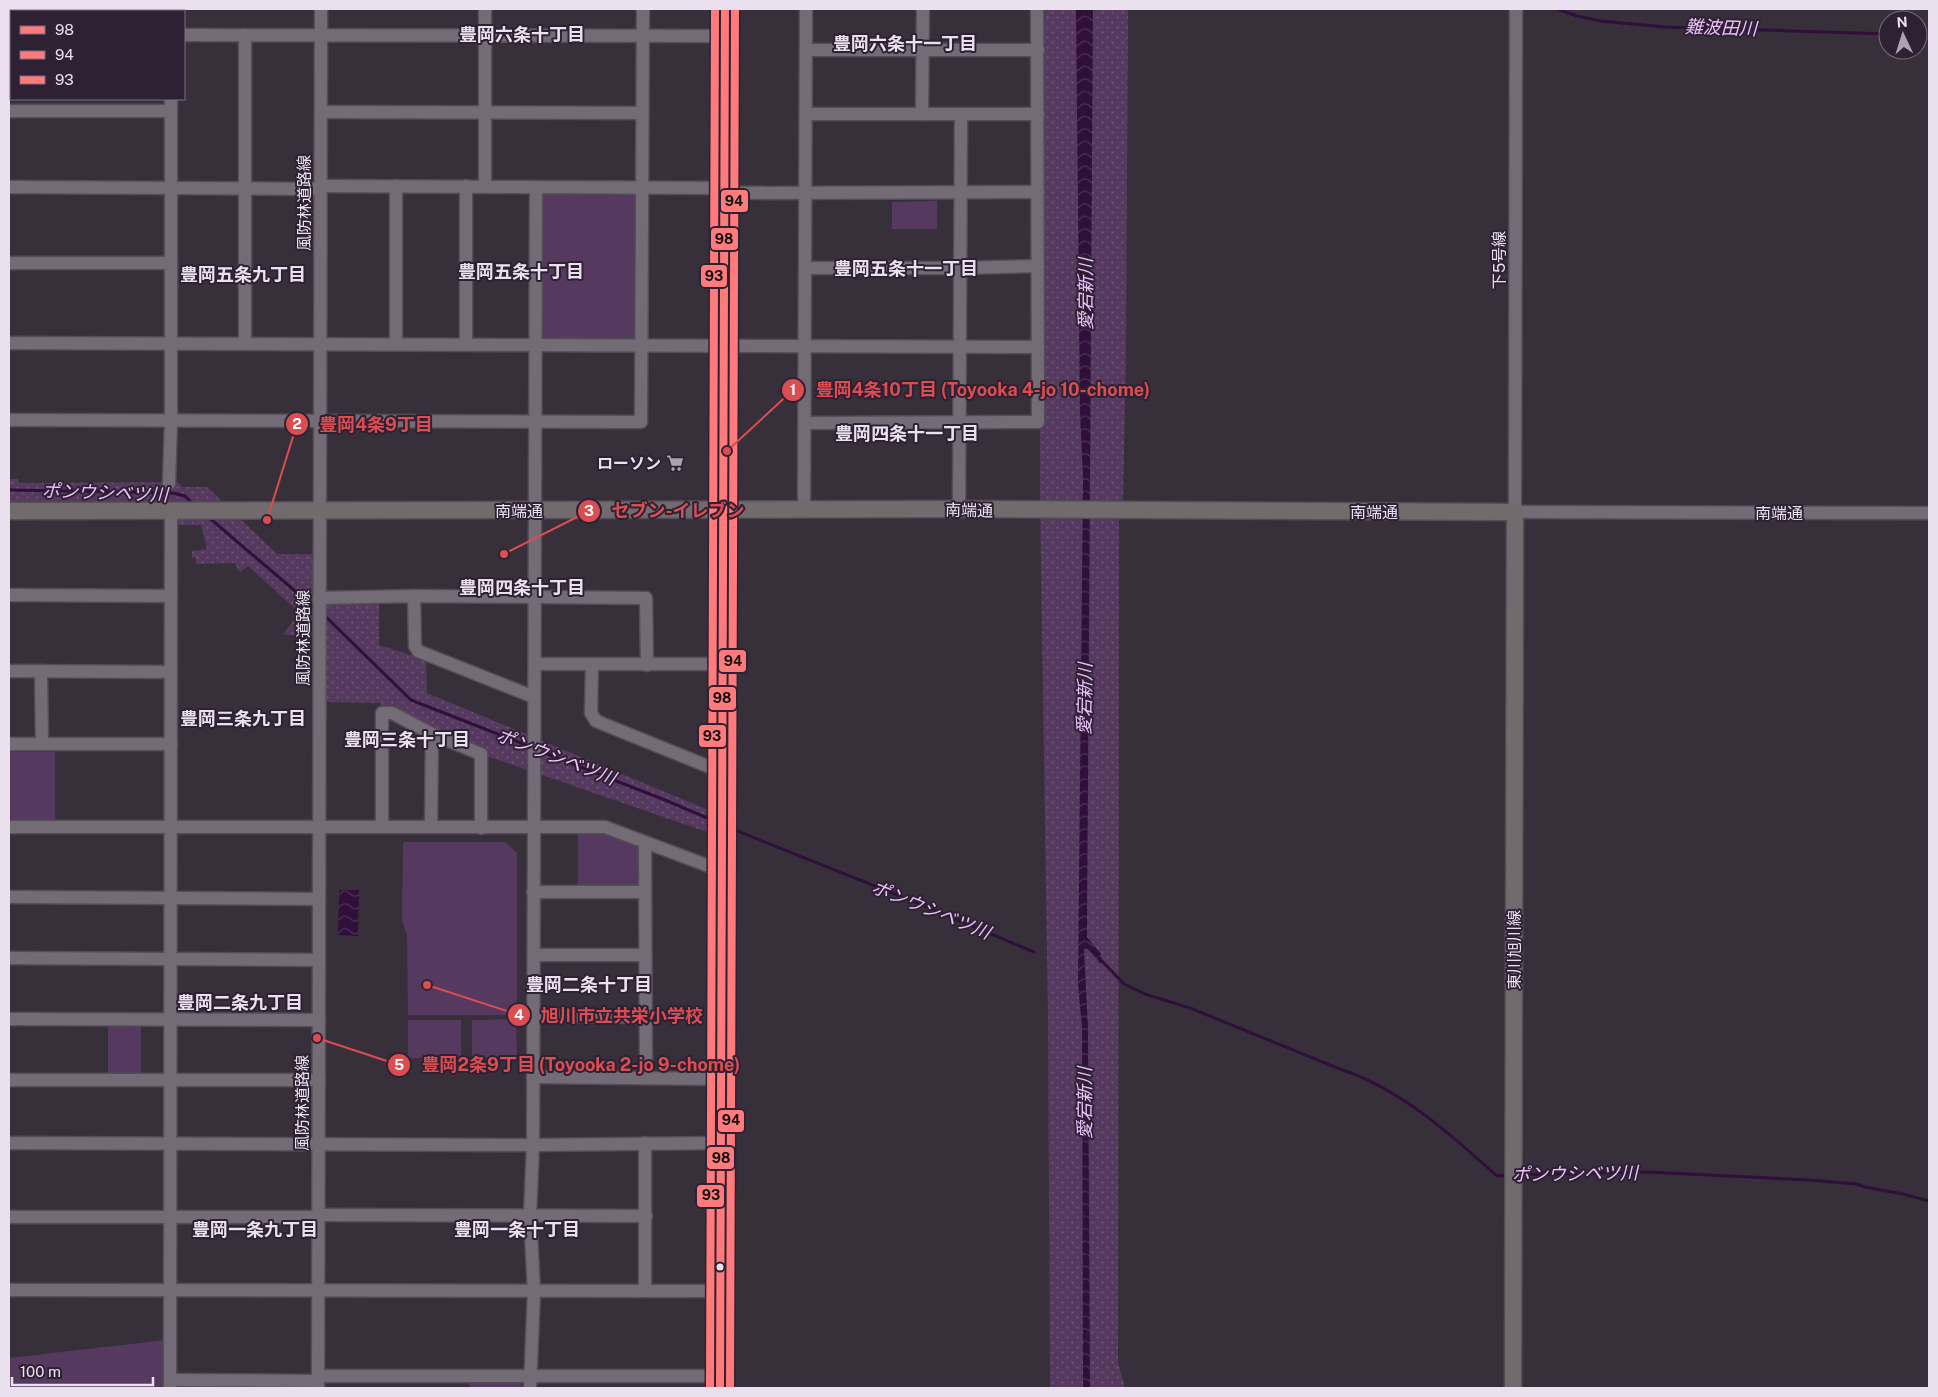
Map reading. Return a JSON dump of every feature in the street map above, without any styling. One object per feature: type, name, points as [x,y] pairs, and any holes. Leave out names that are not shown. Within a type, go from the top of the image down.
[{"type":"main road","name":"南端通","points":[[9,511],[958,509],[1050,511],[1515,512]]},
{"type":"main road","name":"東川旭川線","points":[[1513,1388],[1515,512]]},
{"type":"street","name":"風防林道路線","points":[[318,1382],[321,9]]},
{"type":"street","points":[[485,9],[486,186]]},
{"type":"street","points":[[9,420],[641,422],[643,9]]},
{"type":"street","points":[[179,511],[171,596],[170,1384],[720,1382],[724,9]]},
{"type":"street","points":[[804,509],[806,9]]},
{"type":"street","points":[[922,114],[923,9]]},
{"type":"street","points":[[805,423],[959,424],[1038,422],[1038,9]]},
{"type":"street","name":"下5号線","points":[[1515,512],[1516,9]]},
{"type":"street","points":[[185,35],[724,36]]},
{"type":"street","points":[[245,35],[245,343]]},
{"type":"street","points":[[806,50],[1038,50]]},
{"type":"street","points":[[9,111],[171,105],[171,421],[169,483]]},
{"type":"street","points":[[321,112],[642,113]]},
{"type":"street","points":[[806,114],[1038,114]]},
{"type":"street","points":[[958,509],[961,115]]},
{"type":"street","points":[[396,186],[396,344]]},
{"type":"street","points":[[466,186],[466,344]]},
{"type":"street","points":[[9,188],[642,186],[804,192],[1038,192]]},
{"type":"street","points":[[530,1382],[534,1291],[530,1215],[533,1145],[536,187]]},
{"type":"street","points":[[9,263],[171,263]]},
{"type":"street","points":[[806,268],[1038,266]]},
{"type":"street","points":[[9,343],[1038,347]]},
{"type":"street","name":"南端通","points":[[1515,512],[1929,513]]},
{"type":"street","points":[[9,595],[171,596]]},
{"type":"street","points":[[319,599],[414,596],[646,598],[647,665]]},
{"type":"street","points":[[414,596],[415,646],[418,652],[534,697]]},
{"type":"street","points":[[535,664],[723,664]]},
{"type":"street","points":[[592,665],[591,713],[596,721],[722,772]]},
{"type":"street","points":[[9,671],[171,672]]},
{"type":"street","points":[[41,671],[42,744]]},
{"type":"street","points":[[382,827],[382,713],[392,713],[432,734],[481,754],[481,828]]},
{"type":"street","points":[[431,827],[432,734]]},
{"type":"street","points":[[9,744],[171,744]]},
{"type":"street","points":[[9,827],[606,828],[722,870]]},
{"type":"street","points":[[645,842],[646,1078]]},
{"type":"street","points":[[533,892],[645,892]]},
{"type":"street","points":[[9,897],[319,899]]},
{"type":"street","points":[[534,955],[645,955]]},
{"type":"street","points":[[9,958],[319,960]]},
{"type":"street","points":[[533,1015],[646,1017]]},
{"type":"street","points":[[9,1019],[319,1020]]},
{"type":"street","points":[[533,1077],[722,1079]]},
{"type":"street","points":[[9,1080],[319,1080]]},
{"type":"street","points":[[9,1143],[533,1145],[721,1142]]},
{"type":"street","points":[[645,1143],[645,1291]]},
{"type":"street","points":[[9,1216],[646,1216]]},
{"type":"street","points":[[9,1290],[721,1291]]},
{"type":"shaded area","points":[[1040,9],[1128,9],[1126,353],[1123,505],[1119,514],[1118,1362],[1125,1388],[1050,1388],[1048,1016],[1040,504]]},
{"type":"shaded area","points":[[541,193],[637,195],[639,339],[539,338]]},
{"type":"shaded area","points":[[937,201],[937,229],[892,229],[892,202]]},
{"type":"shaded area","points":[[9,479],[18,479],[19,483],[178,482],[182,487],[207,487],[277,554],[315,554],[315,639],[283,634],[300,613],[248,566],[240,572],[234,563],[196,564],[196,558],[192,558],[192,551],[207,549],[201,525],[176,525],[171,511],[9,511]]},
{"type":"shaded area","points":[[326,599],[379,600],[379,645],[426,660],[427,693],[706,809],[707,832],[481,754],[382,713],[380,703],[326,702]]},
{"type":"shaded area","points":[[9,752],[55,752],[55,820],[9,820]]},
{"type":"shaded area","points":[[604,830],[639,843],[640,887],[578,888],[578,831]]},
{"type":"shaded area","points":[[403,842],[505,842],[517,853],[517,1015],[408,1015],[407,934],[402,921]]},
{"type":"shaded area","points":[[516,1019],[517,1057],[472,1058],[472,1020]]},
{"type":"shaded area","points":[[408,1020],[461,1020],[461,1058],[408,1058]]},
{"type":"shaded area","points":[[141,1024],[141,1075],[108,1075],[108,1025]]},
{"type":"shaded area","points":[[166,1340],[166,1388],[9,1388],[9,1358]]},
{"type":"shaded area","points":[[518,1381],[524,1388],[469,1388],[469,1382]]},
{"type":"water","name":"愛宕新川","points":[[1076,9],[1093,9],[1087,937],[1101,954],[1101,964],[1088,949],[1084,949],[1088,1028],[1090,1388],[1083,1388],[1082,1028],[1078,984],[1083,479],[1080,410]]},
{"type":"water","points":[[339,890],[359,890],[358,936],[338,935]]},
{"type":"waterway","name":"難波田川","points":[[1557,9],[1601,21],[1665,27],[1878,34]]},
{"type":"waterway","name":"ポンウシベツ川","points":[[9,490],[173,493],[185,496],[193,504]]},
{"type":"waterway","name":"ポンウシベツ川","points":[[207,516],[315,608]]},
{"type":"waterway","name":"ポンウシベツ川","points":[[324,615],[411,700],[531,747]]},
{"type":"waterway","name":"ポンウシベツ川","points":[[537,750],[719,823]]},
{"type":"waterway","name":"ポンウシベツ川","points":[[725,826],[1034,952]]},
{"type":"waterway","name":"ポンウシベツ川","points":[[1099,958],[1124,984],[1145,994],[1190,1008],[1384,1088],[1424,1114],[1497,1176],[1509,1175]]},
{"type":"waterway","name":"ポンウシベツ川","points":[[1518,1175],[1648,1172],[1809,1180],[1856,1184],[1929,1201]]},
{"type":"transit line","name":"93","points":[[710,1388],[715,9]]},
{"type":"transit line","name":"98","points":[[720,1388],[725,9]]},
{"type":"transit line","name":"94","points":[[730,1388],[735,9]]},
{"type":"place","name":"豊岡4条10丁目 (Toyooka 4-jo 10-chome)","points":[[727,451]]},
{"type":"place","name":"ローソン","points":[[675,463]]},
{"type":"place","name":"豊岡4条9丁目","points":[[267,520]]},
{"type":"place","name":"セブン-イレブン","points":[[504,554]]},
{"type":"place","name":"旭川市立共栄小学校","points":[[427,985]]},
{"type":"place","name":"豊岡2条9丁目 (Toyooka 2-jo 9-chome)","points":[[317,1038]]},
{"type":"district","name":"豊岡六条十丁目","points":[[522,35]]},
{"type":"district","name":"豊岡六条十一丁目","points":[[905,44]]},
{"type":"district","name":"豊岡五条十一丁目","points":[[906,269]]},
{"type":"district","name":"豊岡五条十丁目","points":[[521,272]]},
{"type":"district","name":"豊岡五条九丁目","points":[[243,275]]},
{"type":"district","name":"豊岡四条十一丁目","points":[[907,434]]},
{"type":"district","name":"豊岡四条十丁目","points":[[522,588]]},
{"type":"district","name":"豊岡三条九丁目","points":[[243,719]]},
{"type":"district","name":"豊岡三条十丁目","points":[[407,740]]},
{"type":"district","name":"豊岡二条十丁目","points":[[589,985]]},
{"type":"district","name":"豊岡二条九丁目","points":[[240,1003]]},
{"type":"district","name":"豊岡一条九丁目","points":[[255,1230]]},
{"type":"district","name":"豊岡一条十丁目","points":[[517,1230]]}]
